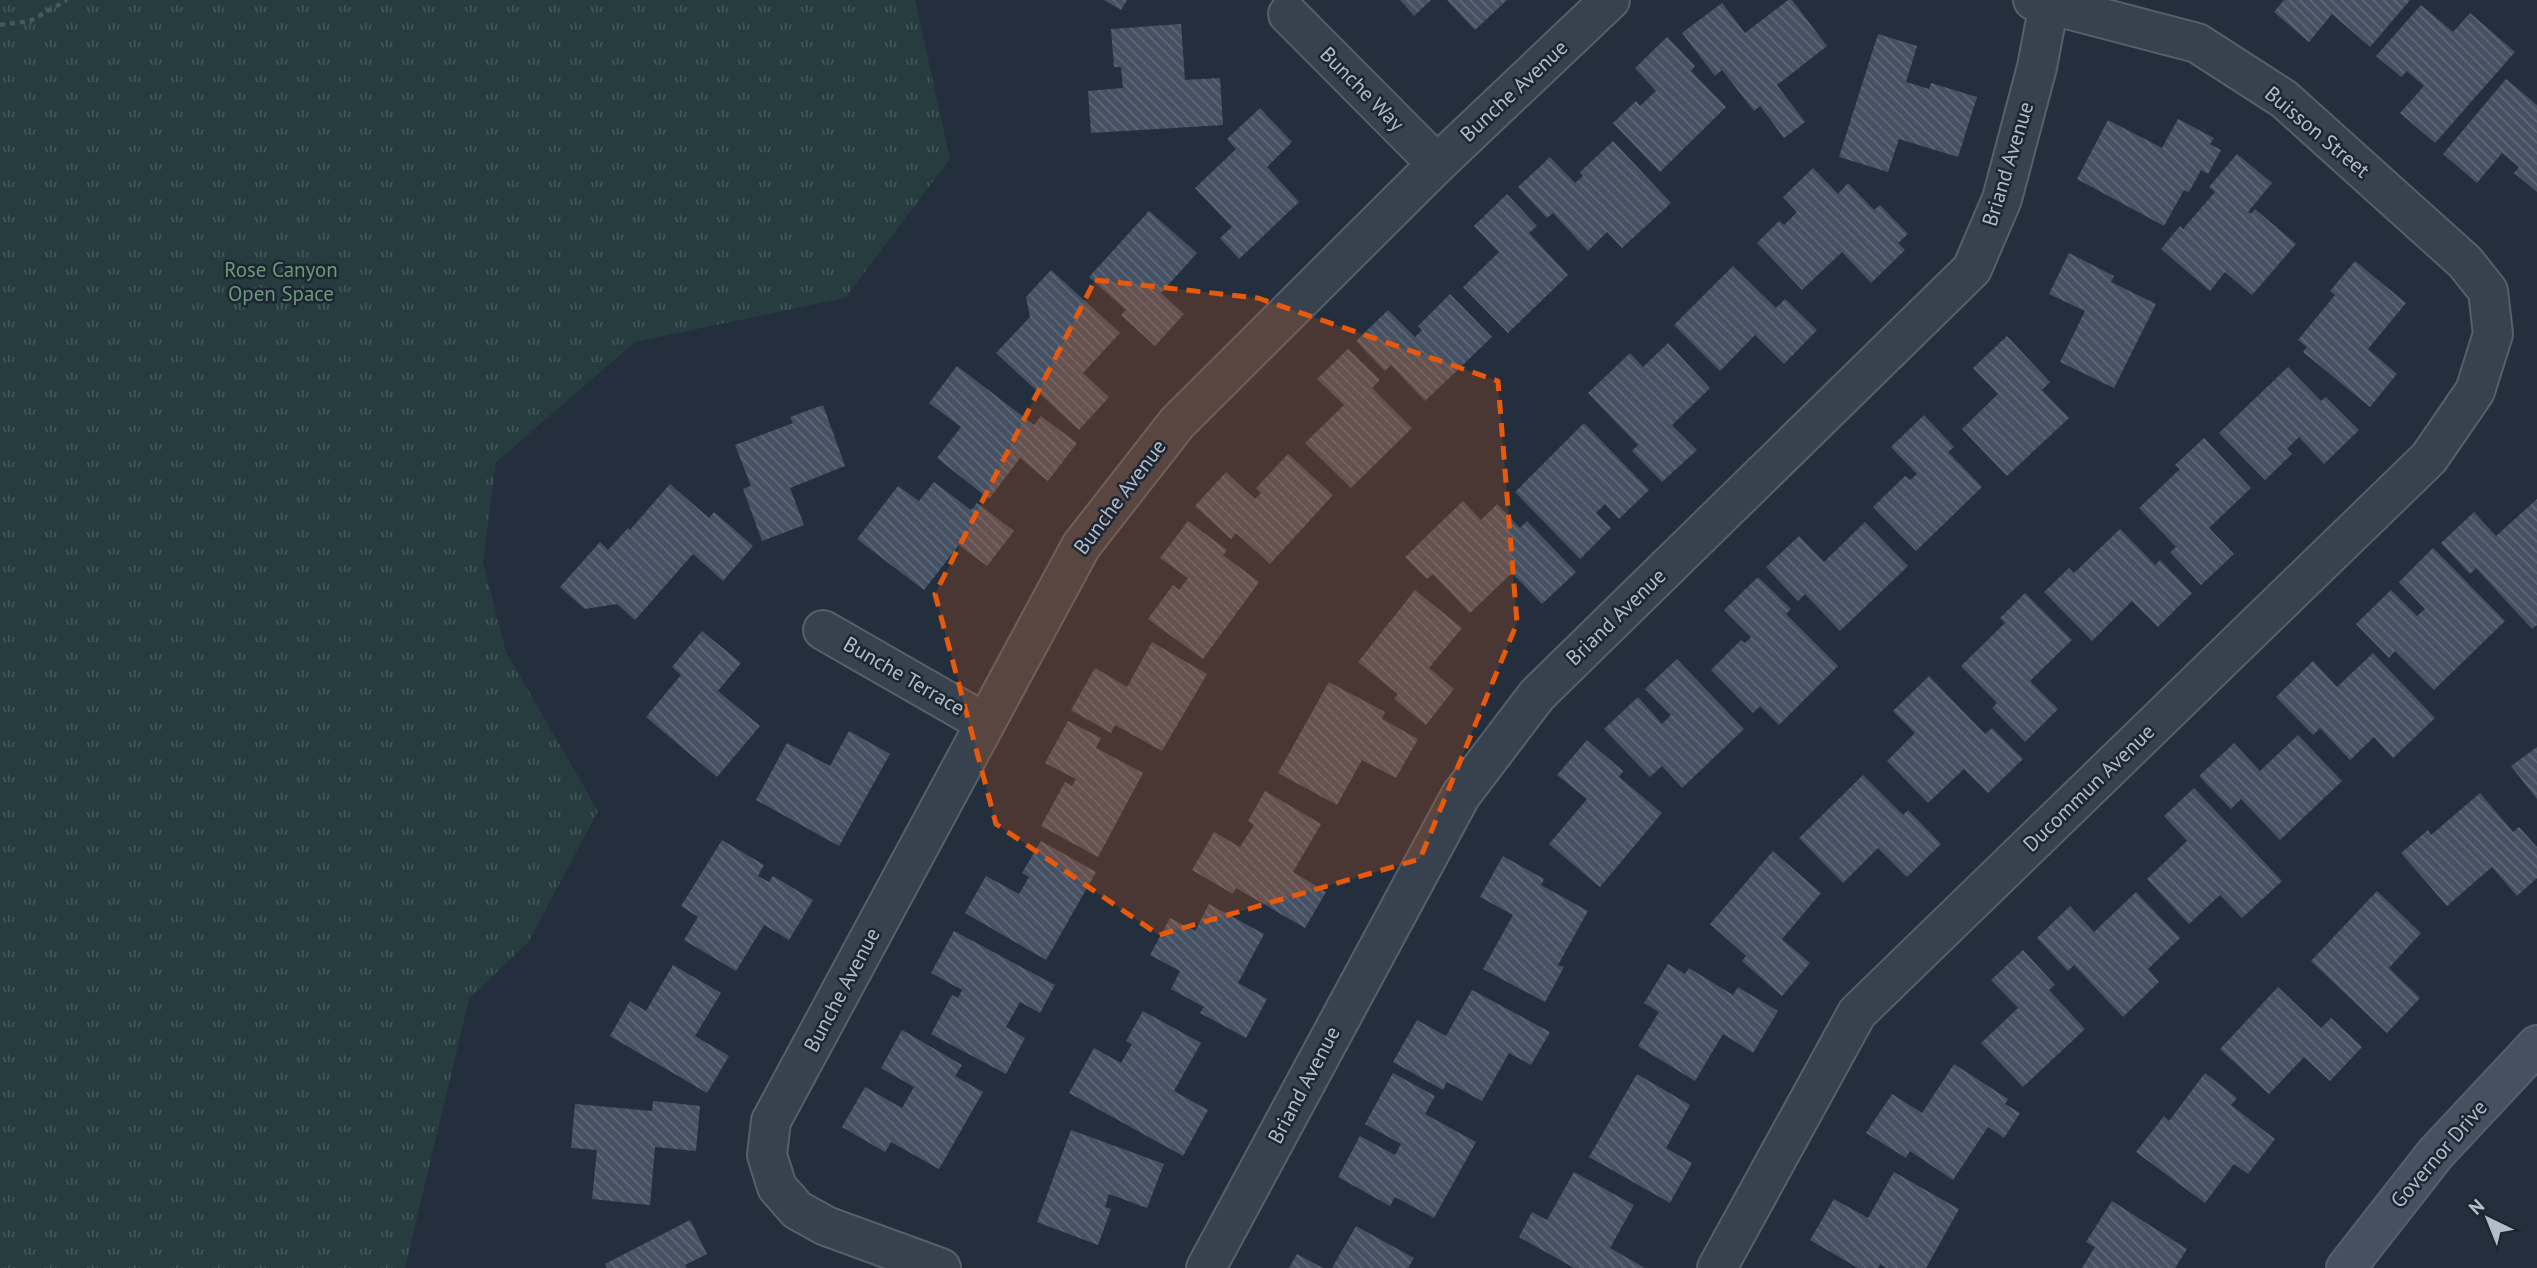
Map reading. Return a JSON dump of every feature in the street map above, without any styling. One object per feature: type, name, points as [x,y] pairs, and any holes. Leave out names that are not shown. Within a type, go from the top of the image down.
[{"type":"street","name":"Bunche Avenue","points":[[942,1268],[826,1226],[797,1210],[777,1187],[767,1155],[771,1121],[1081,546],[1177,423],[1437,164],[1610,0]]},
{"type":"street","name":"Buisson Street","points":[[2041,2],[2197,43],[2284,99],[2465,262],[2488,291],[2493,334]]},
{"type":"street","name":"Briand Avenue","points":[[1206,1268],[1461,795],[1528,706],[1972,270],[2002,199],[2036,66],[2041,2]]},
{"type":"street","name":"Bunche Way","points":[[1288,14],[1437,164]]},
{"type":"street","name":"Ducommun Avenue","points":[[1717,1268],[1857,1013],[2429,458],[2475,391],[2493,334]]},
{"type":"street","name":"Bunche Terrace","points":[[823,630],[985,723]]},
{"type":"street","name":"Governor Drive","points":[[2346,1268],[2436,1153],[2537,1045]]},
{"type":"path","points":[[0,25],[30,21],[67,0]]},
{"type":"highlighted area","points":[[1095,280],[1258,298],[1498,381],[1517,623],[1420,859],[1159,935],[996,824],[935,594]]},
{"type":"green space","name":"Rose Canyon Open Space","points":[[0,0],[915,0],[950,159],[845,298],[635,342],[496,462],[483,562],[506,652],[598,811],[529,941],[469,999],[405,1268],[0,1268]]},
{"type":"building","points":[[1104,0],[1127,0],[1121,10]]},
{"type":"building","points":[[1400,0],[1431,0],[1414,16]]},
{"type":"building","points":[[1447,0],[1507,0],[1475,30]]},
{"type":"building","points":[[1788,0],[1792,0],[1827,46],[1777,85],[1805,122],[1784,138],[1760,106],[1754,111],[1722,70],[1715,76],[1682,33],[1722,3],[1745,33]]},
{"type":"building","points":[[2284,0],[2410,0],[2370,47],[2332,14],[2309,42],[2274,12]]},
{"type":"building","points":[[2421,5],[2453,32],[2470,13],[2515,52],[2435,143],[2400,113],[2424,86],[2407,71],[2401,77],[2376,56]]},
{"type":"building","points":[[1181,24],[1185,80],[1220,78],[1223,125],[1091,133],[1088,91],[1123,88],[1121,67],[1114,67],[1111,29]]},
{"type":"building","points":[[1878,34],[1917,46],[1906,82],[1929,89],[1931,83],[1977,97],[1958,157],[1899,139],[1888,172],[1839,157]]},
{"type":"building","points":[[1667,37],[1695,66],[1691,71],[1726,107],[1660,172],[1613,123],[1636,101],[1640,106],[1656,91],[1635,68]]},
{"type":"building","points":[[2506,79],[2537,105],[2537,192],[2514,173],[2519,167],[2502,153],[2477,183],[2443,154]]},
{"type":"building","points":[[1260,108],[1292,142],[1267,167],[1299,202],[1239,259],[1220,238],[1232,227],[1195,188],[1236,149],[1227,139]]},
{"type":"building","points":[[2178,119],[2214,138],[2210,144],[2221,150],[2208,174],[2201,170],[2189,192],[2184,190],[2164,226],[2077,179],[2108,120],[2162,148]]},
{"type":"building","points":[[1613,141],[1671,203],[1622,248],[1607,232],[1588,251],[1553,213],[1547,218],[1518,187],[1550,157],[1575,183],[1583,176],[1580,172]]},
{"type":"building","points":[[2237,154],[2272,183],[2248,212],[2251,214],[2255,209],[2296,244],[2252,295],[2225,272],[2210,291],[2161,249],[2180,226],[2183,229],[2215,192],[2209,187]]},
{"type":"building","points":[[1813,168],[1838,194],[1848,183],[1874,210],[1880,205],[1908,234],[1898,243],[1905,250],[1871,283],[1842,252],[1802,290],[1757,243],[1779,221],[1784,225],[1797,212],[1783,197]]},
{"type":"building","points":[[1507,194],[1537,226],[1529,233],[1568,275],[1508,333],[1463,287],[1499,252],[1474,226]]},
{"type":"building","points":[[1149,211],[1197,253],[1161,293],[1184,314],[1155,346],[1121,315],[1126,310],[1089,277]]},
{"type":"building","points":[[2069,253],[2114,276],[2111,282],[2156,304],[2114,388],[2060,362],[2085,311],[2049,294]]},
{"type":"building","points":[[2355,261],[2406,303],[2368,349],[2397,374],[2370,407],[2303,352],[2307,347],[2298,340],[2335,295],[2330,291]]},
{"type":"building","points":[[1733,266],[1776,308],[1785,299],[1817,330],[1784,364],[1755,335],[1720,371],[1674,325]]},
{"type":"building","points":[[1051,270],[1120,333],[1083,373],[1109,397],[1079,430],[996,353],[1030,317],[1026,297]]},
{"type":"building","points":[[1450,294],[1492,337],[1425,401],[1391,365],[1385,371],[1356,341],[1388,310],[1415,337],[1422,330],[1418,326]]},
{"type":"building","points":[[2007,336],[2050,382],[2042,390],[2069,418],[2007,476],[1962,429],[1998,394],[1973,368]]},
{"type":"building","points":[[1668,343],[1710,388],[1672,425],[1697,450],[1662,482],[1632,451],[1638,445],[1588,393],[1630,353],[1643,367]]},
{"type":"building","points":[[1348,349],[1380,380],[1372,388],[1412,428],[1351,488],[1305,443],[1344,405],[1317,379]]},
{"type":"building","points":[[957,366],[1034,425],[1041,416],[1077,443],[1048,481],[1020,458],[989,499],[937,458],[961,427],[929,403]]},
{"type":"building","points":[[2288,367],[2321,401],[2326,397],[2359,430],[2324,464],[2299,437],[2287,449],[2292,454],[2265,480],[2219,433]]},
{"type":"building","points":[[823,405],[845,466],[790,488],[804,525],[762,541],[743,489],[751,486],[735,445],[793,423],[790,417]]},
{"type":"building","points":[[1924,415],[1954,447],[1948,452],[1982,487],[1916,551],[1873,507],[1905,476],[1910,480],[1917,474],[1891,447]]},
{"type":"building","points":[[1584,423],[1649,490],[1619,519],[1605,504],[1596,513],[1611,528],[1580,559],[1515,492]]},
{"type":"building","points":[[2204,438],[2251,488],[2209,528],[2234,554],[2201,585],[2170,552],[2176,547],[2139,508],[2180,469],[2175,465]]},
{"type":"building","points":[[1288,454],[1333,495],[1270,564],[1236,533],[1231,539],[1195,506],[1226,472],[1255,499],[1261,493],[1256,488]]},
{"type":"building","points":[[934,482],[971,510],[977,503],[1014,531],[987,566],[959,545],[924,590],[857,539],[898,486],[919,501]]},
{"type":"building","points":[[670,484],[709,518],[714,512],[753,546],[723,581],[693,554],[635,620],[617,604],[585,609],[560,587],[600,542],[608,550],[628,528],[630,530]]},
{"type":"building","points":[[2537,499],[2537,625],[2532,629],[2476,568],[2470,574],[2441,543],[2474,512],[2496,536]]},
{"type":"building","points":[[1463,501],[1481,520],[1497,504],[1520,528],[1527,521],[1576,572],[1542,604],[1512,573],[1470,613],[1433,574],[1427,579],[1405,557]]},
{"type":"building","points":[[1188,521],[1227,550],[1223,555],[1259,582],[1203,659],[1148,619],[1173,585],[1179,590],[1188,578],[1160,558]]},
{"type":"building","points":[[1865,522],[1908,566],[1840,631],[1805,594],[1798,601],[1766,567],[1799,536],[1824,562]]},
{"type":"building","points":[[2120,529],[2155,565],[2160,560],[2192,593],[2158,627],[2132,601],[2092,641],[2044,592],[2069,568],[2074,573]]},
{"type":"building","points":[[2433,548],[2505,621],[2434,690],[2395,651],[2389,658],[2356,624],[2391,590],[2417,616],[2425,609],[2399,582]]},
{"type":"building","points":[[1758,577],[1791,609],[1786,614],[1838,666],[1779,725],[1760,706],[1753,713],[1711,670],[1741,640],[1745,643],[1751,637],[1724,610]]},
{"type":"building","points":[[1415,590],[1462,628],[1429,668],[1454,689],[1426,725],[1394,699],[1398,694],[1358,662]]},
{"type":"building","points":[[2025,593],[2072,640],[2030,681],[2058,709],[2025,742],[1992,708],[1997,703],[1961,666],[2005,623],[2000,618]]},
{"type":"building","points":[[702,631],[741,663],[718,691],[760,726],[717,777],[646,717],[681,675],[672,667]]},
{"type":"building","points":[[1152,642],[1207,674],[1162,751],[1115,725],[1111,733],[1071,710],[1095,668],[1127,687]]},
{"type":"building","points":[[2373,653],[2435,718],[2393,758],[2374,737],[2350,760],[2320,728],[2313,735],[2276,697],[2313,661],[2337,687]]},
{"type":"building","points":[[1677,659],[1744,729],[1682,788],[1662,766],[1650,777],[1604,729],[1638,697],[1662,724],[1671,715],[1645,689]]},
{"type":"building","points":[[1929,676],[1985,734],[1992,728],[2023,759],[1988,793],[1964,769],[1928,803],[1887,761],[1915,733],[1893,711]]},
{"type":"building","points":[[1329,682],[1385,712],[1382,719],[1418,739],[1396,778],[1362,760],[1337,805],[1278,773]]},
{"type":"building","points":[[1068,721],[1101,738],[1096,748],[1143,773],[1098,857],[1041,826],[1065,782],[1072,786],[1076,779],[1045,763]]},
{"type":"building","points":[[849,731],[890,754],[839,846],[756,800],[787,743],[830,766]]},
{"type":"building","points":[[2298,735],[2342,781],[2280,840],[2241,799],[2231,809],[2199,776],[2234,743],[2260,771]]},
{"type":"building","points":[[1587,740],[1623,771],[1619,777],[1662,813],[1600,887],[1549,844],[1587,799],[1557,775]]},
{"type":"building","points":[[2537,747],[2537,799],[2511,766]]},
{"type":"building","points":[[1863,775],[1903,815],[1908,810],[1941,844],[1907,877],[1878,848],[1843,883],[1799,838]]},
{"type":"building","points":[[2194,788],[2282,881],[2242,918],[2220,895],[2189,924],[2147,879],[2187,841],[2164,816]]},
{"type":"building","points":[[1265,791],[1321,824],[1293,872],[1326,892],[1305,928],[1236,888],[1233,894],[1192,870],[1214,832],[1240,847],[1254,825],[1248,821]]},
{"type":"building","points":[[2480,793],[2513,832],[2519,827],[2537,847],[2537,878],[2517,896],[2492,867],[2447,906],[2401,853],[2428,830],[2431,835]]},
{"type":"building","points":[[722,840],[764,865],[758,876],[769,882],[773,876],[813,900],[789,940],[764,925],[736,971],[684,940],[698,917],[681,906]]},
{"type":"building","points":[[1041,841],[1096,872],[1046,960],[965,913],[986,876],[1019,894],[1029,877],[1022,873]]},
{"type":"building","points":[[1773,851],[1821,893],[1782,939],[1810,963],[1782,996],[1742,961],[1746,956],[1710,924]]},
{"type":"building","points":[[1503,856],[1544,879],[1541,885],[1588,911],[1558,965],[1564,967],[1545,1002],[1483,969],[1513,915],[1480,897]]},
{"type":"building","points":[[2377,891],[2421,933],[2389,968],[2420,998],[2387,1033],[2311,961]]},
{"type":"building","points":[[2136,892],[2180,938],[2148,969],[2159,982],[2123,1017],[2074,965],[2068,971],[2037,938],[2070,906],[2094,932]]},
{"type":"building","points":[[1209,904],[1264,934],[1238,983],[1267,999],[1246,1038],[1200,1013],[1204,1007],[1171,989],[1180,971],[1150,955],[1170,918],[1195,931]]},
{"type":"building","points":[[954,931],[1055,985],[1040,1013],[1020,1002],[1006,1027],[1025,1038],[1006,1074],[931,1034],[952,995],[958,998],[962,990],[931,973]]},
{"type":"building","points":[[2023,950],[2055,985],[2049,990],[2085,1029],[2023,1087],[1981,1043],[2018,1008],[1991,980]]},
{"type":"building","points":[[1668,964],[1685,974],[1689,968],[1733,995],[1738,987],[1778,1011],[1753,1053],[1723,1034],[1695,1081],[1638,1046],[1659,1012],[1644,1003]]},
{"type":"building","points":[[673,965],[721,993],[695,1036],[729,1056],[707,1093],[610,1036],[630,1001],[646,1011]]},
{"type":"building","points":[[2278,987],[2321,1028],[2331,1018],[2362,1047],[2330,1081],[2304,1057],[2269,1094],[2220,1049]]},
{"type":"building","points":[[1472,990],[1550,1032],[1531,1065],[1509,1053],[1482,1101],[1447,1082],[1443,1090],[1393,1062],[1417,1020],[1446,1036]]},
{"type":"building","points":[[1143,1011],[1201,1043],[1174,1091],[1208,1110],[1183,1156],[1069,1093],[1094,1048],[1121,1063],[1132,1044],[1126,1041]]},
{"type":"building","points":[[902,1030],[962,1065],[955,1076],[983,1092],[939,1169],[891,1142],[885,1152],[842,1127],[865,1087],[902,1108],[914,1087],[881,1068]]},
{"type":"building","points":[[1954,1064],[2008,1099],[2005,1104],[2020,1113],[2004,1138],[1988,1127],[1953,1180],[1910,1151],[1906,1158],[1866,1133],[1892,1094],[1922,1113]]},
{"type":"building","points":[[1393,1073],[1435,1096],[1425,1114],[1476,1142],[1434,1218],[1395,1197],[1390,1206],[1338,1177],[1360,1136],[1395,1155],[1401,1144],[1365,1124]]},
{"type":"building","points":[[2205,1073],[2237,1098],[2231,1105],[2275,1139],[2248,1174],[2234,1164],[2205,1203],[2136,1152],[2164,1116],[2169,1121]]},
{"type":"building","points":[[1637,1074],[1690,1105],[1666,1148],[1692,1163],[1670,1203],[1589,1157]]},
{"type":"building","points":[[653,1101],[700,1106],[696,1151],[655,1147],[650,1205],[592,1199],[597,1150],[571,1148],[575,1104],[652,1111]]},
{"type":"building","points":[[1071,1130],[1164,1164],[1147,1208],[1109,1194],[1105,1207],[1111,1209],[1098,1245],[1037,1222]]},
{"type":"building","points":[[1574,1172],[1634,1205],[1610,1248],[1645,1268],[1574,1268],[1519,1237],[1532,1212],[1547,1220]]},
{"type":"building","points":[[1894,1172],[1959,1209],[1926,1268],[1887,1268],[1880,1264],[1878,1268],[1858,1268],[1810,1240],[1834,1199],[1868,1218]]},
{"type":"building","points":[[2112,1201],[2187,1249],[2175,1268],[2082,1268],[2095,1247],[2086,1242]]},
{"type":"building","points":[[690,1220],[707,1254],[685,1265],[687,1268],[607,1268],[605,1264]]},
{"type":"building","points":[[1356,1226],[1414,1258],[1408,1268],[1332,1268]]},
{"type":"building","points":[[1297,1254],[1323,1268],[1289,1268]]}]
